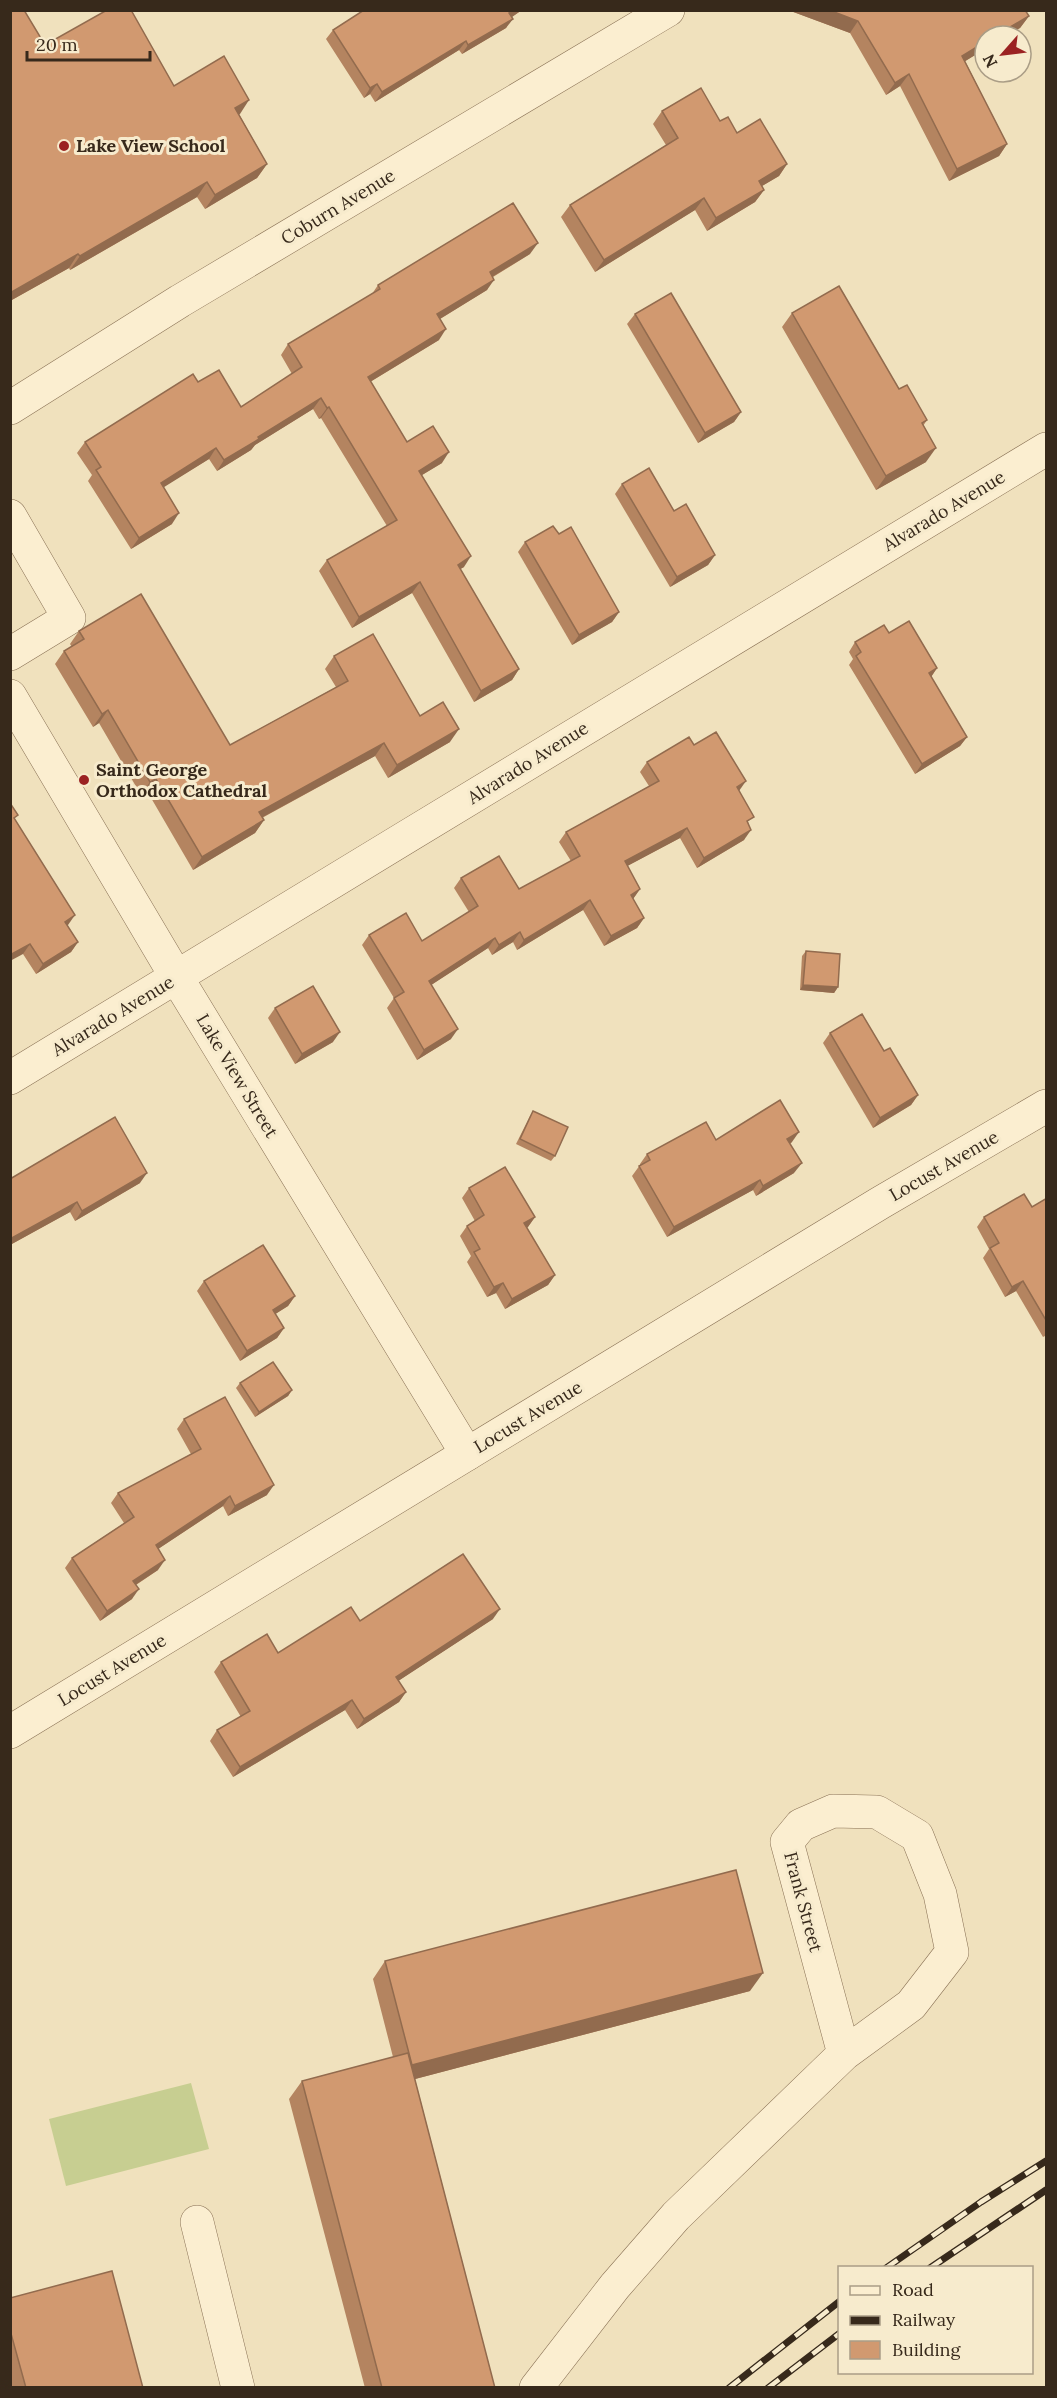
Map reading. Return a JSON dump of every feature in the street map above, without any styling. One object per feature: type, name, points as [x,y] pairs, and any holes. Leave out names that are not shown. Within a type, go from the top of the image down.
[{"type":"street","name":"Coburn Avenue","points":[[10,408],[180,301],[668,10]]},
{"type":"street","name":"Alvarado Avenue","points":[[10,1078],[665,678],[1047,449]]},
{"type":"street","points":[[10,516],[69,618],[10,654]]},
{"type":"street","name":"Lake View Street","points":[[10,696],[177,978],[467,1454]]},
{"type":"street","name":"Locust Avenue","points":[[10,1732],[880,1203],[1047,1106]]},
{"type":"street","name":"Frank Street","points":[[536,2388],[615,2286],[676,2216],[844,2054],[911,2005],[952,1952],[940,1894],[917,1836],[877,1812],[833,1811],[801,1825],[787,1842],[844,2054]]},
{"type":"street","points":[[197,2222],[237,2388]]},
{"type":"green space","points":[[191,2083],[209,2149],[66,2186],[49,2119]]},
{"type":"building","points":[[10,10],[24,10],[45,45],[107,10],[131,10],[174,86],[224,56],[249,100],[235,108],[267,164],[215,195],[207,182],[80,256],[78,254],[10,293]]},
{"type":"building","points":[[364,10],[514,10],[509,13],[513,19],[468,45],[466,41],[382,92],[377,84],[370,88],[333,30]]},
{"type":"building","points":[[829,10],[1025,10],[1029,16],[1015,24],[973,24],[973,49],[962,56],[973,78],[973,84],[976,84],[1007,144],[957,169],[909,74],[895,83],[858,21]]},
{"type":"building","points":[[701,88],[720,121],[728,117],[737,133],[760,119],[787,164],[759,181],[764,190],[716,218],[704,198],[604,260],[570,205],[678,138],[662,111]]},
{"type":"building","points":[[513,203],[538,243],[490,272],[494,280],[437,314],[446,329],[368,377],[407,442],[433,426],[449,452],[419,471],[471,556],[458,565],[519,669],[481,691],[420,582],[359,617],[327,560],[397,520],[329,407],[327,408],[321,398],[224,460],[216,448],[161,483],[179,513],[139,538],[96,470],[101,467],[85,442],[193,374],[198,382],[219,370],[241,407],[302,367],[288,344],[380,289],[378,285]]},
{"type":"building","points":[[839,286],[899,389],[907,385],[927,420],[922,423],[936,448],[886,476],[792,313]]},
{"type":"building","points":[[671,293],[741,412],[705,433],[635,314]]},
{"type":"building","points":[[649,468],[674,511],[686,504],[715,555],[677,577],[622,484]]},
{"type":"building","points":[[553,526],[559,534],[571,527],[619,612],[579,635],[525,542]]},
{"type":"building","points":[[141,594],[230,745],[348,681],[334,656],[373,634],[420,716],[443,702],[459,729],[397,765],[384,743],[259,812],[264,820],[202,857],[156,779],[150,782],[108,710],[102,714],[64,651],[84,639],[79,631]]},
{"type":"building","points":[[909,621],[937,668],[929,673],[967,737],[922,764],[856,656],[861,652],[855,642],[884,625],[889,633]]},
{"type":"building","points":[[716,732],[746,781],[737,787],[754,817],[747,821],[751,830],[704,858],[687,828],[625,861],[640,889],[631,895],[644,918],[611,936],[590,900],[524,940],[520,932],[499,945],[495,938],[429,981],[458,1029],[424,1050],[394,998],[404,992],[369,935],[406,913],[422,941],[478,906],[461,878],[499,856],[519,889],[580,856],[566,832],[659,781],[647,762],[689,737],[694,745]]},
{"type":"building","points":[[10,803],[18,815],[14,818],[75,915],[65,922],[78,942],[43,964],[30,944],[10,955]]},
{"type":"building","points":[[806,951],[840,954],[838,987],[803,985]]},
{"type":"building","points":[[313,986],[340,1032],[302,1054],[275,1008]]},
{"type":"building","points":[[862,1014],[884,1051],[890,1048],[918,1095],[880,1118],[830,1033]]},
{"type":"building","points":[[780,1100],[799,1132],[787,1139],[802,1163],[763,1186],[760,1180],[674,1227],[639,1166],[650,1160],[647,1154],[706,1122],[716,1140]]},
{"type":"building","points":[[533,1111],[568,1127],[555,1156],[520,1139]]},
{"type":"building","points":[[115,1117],[147,1173],[82,1211],[77,1202],[10,1239],[10,1179]]},
{"type":"building","points":[[505,1167],[535,1217],[524,1223],[555,1275],[512,1299],[503,1283],[494,1287],[474,1252],[480,1249],[467,1226],[484,1215],[469,1188]]},
{"type":"building","points":[[1024,1194],[1032,1207],[1047,1198],[1047,1322],[1023,1281],[1012,1287],[990,1248],[999,1243],[984,1217]]},
{"type":"building","points":[[263,1245],[295,1296],[273,1310],[284,1328],[247,1351],[204,1281]]},
{"type":"building","points":[[273,1362],[292,1390],[259,1412],[240,1383]]},
{"type":"building","points":[[225,1397],[274,1485],[235,1506],[230,1496],[156,1545],[165,1560],[133,1581],[139,1589],[107,1611],[72,1558],[134,1517],[118,1493],[201,1449],[184,1419]]},
{"type":"building","points":[[463,1554],[500,1609],[396,1677],[406,1692],[364,1719],[352,1700],[240,1767],[217,1730],[250,1711],[221,1662],[267,1634],[278,1653],[351,1607],[360,1621]]},
{"type":"building","points":[[736,1870],[763,1973],[412,2065],[385,1961]]},
{"type":"building","points":[[408,2053],[495,2388],[382,2388],[302,2081]]},
{"type":"building","points":[[112,2271],[143,2388],[26,2388],[10,2330],[10,2298]]},
{"type":"railway","points":[[889,2266],[981,2202],[1046,2161]]},
{"type":"railway","points":[[933,2266],[1046,2190]]},
{"type":"railway","points":[[729,2388],[838,2303]]},
{"type":"railway","points":[[768,2388],[838,2335]]},
{"type":"place","name":"Lake View School","points":[[64,146]]},
{"type":"place","name":"Saint George Orthodox Cathedral","points":[[84,780]]}]
